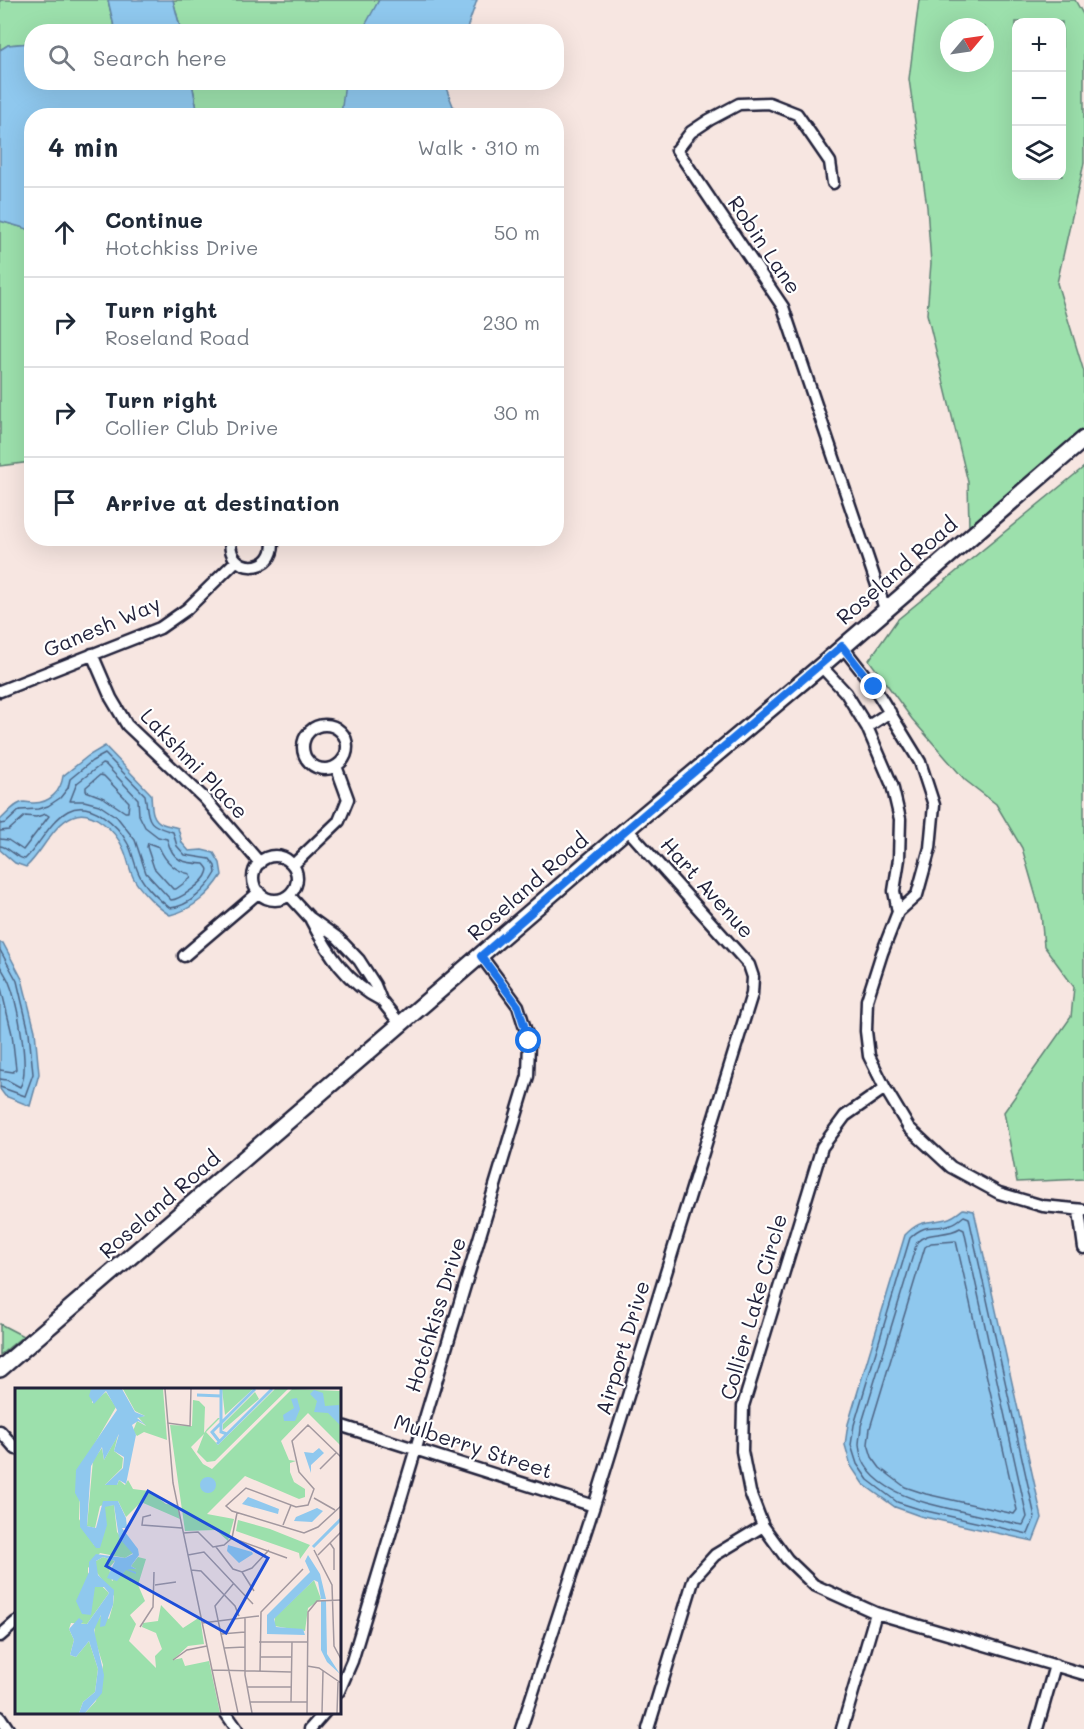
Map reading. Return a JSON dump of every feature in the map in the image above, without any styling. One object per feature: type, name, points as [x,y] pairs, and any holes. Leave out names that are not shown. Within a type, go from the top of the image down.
[{"type":"main road","name":"Roseland Road","points":[[0,1369],[1084,439]]},
{"type":"street","name":"Robin Lane","points":[[833,183],[830,162],[797,114],[769,103],[739,104],[691,132],[677,150],[783,307],[885,609]]},
{"type":"street","points":[[230,546],[236,561],[249,567],[262,564],[271,555],[273,546]]},
{"type":"street","name":"Ganesh Way","points":[[0,691],[160,628],[187,609],[236,561]]},
{"type":"street","points":[[842,646],[874,687],[920,762],[934,805],[930,849],[917,895],[898,912],[867,1000],[866,1031],[869,1056],[909,1128],[951,1167],[999,1193],[1043,1206],[1082,1211],[1084,1248]]},
{"type":"street","name":"Lakshmi Place","points":[[92,654],[111,698],[128,725],[204,798],[260,863]]},
{"type":"street","points":[[821,666],[846,693],[867,727],[892,785],[900,819],[899,859],[894,891],[898,912]]},
{"type":"street","points":[[867,727],[890,712]]},
{"type":"street","points":[[331,725],[342,733],[346,740],[345,754],[336,766],[318,768],[308,761],[304,755],[303,741],[310,729],[316,726],[331,725]]},
{"type":"street","points":[[293,865],[339,821],[348,799],[336,766]]},
{"type":"street","name":"Hart Avenue","points":[[627,829],[750,965],[753,977]]},
{"type":"street","points":[[277,856],[293,865],[297,878],[293,891],[289,895],[275,900],[259,892],[254,883],[254,876],[260,863],[265,859],[277,856]]},
{"type":"street","points":[[184,956],[259,892]]},
{"type":"street","points":[[289,895],[309,917],[347,947],[375,985],[381,1000],[401,1025]]},
{"type":"street","points":[[309,917],[334,959],[356,984],[381,1000]]},
{"type":"street","points":[[334,959],[347,947]]},
{"type":"street","name":"Hotchkiss Drive","points":[[340,1689],[352,1661],[528,1076],[529,1041],[518,1006],[481,956]]},
{"type":"street","points":[[356,984],[367,974]]},
{"type":"street","name":"Airport Drive","points":[[521,1729],[594,1506],[752,994],[753,977]]},
{"type":"street","name":"Collier Lake Circle","points":[[885,1088],[845,1116],[822,1147],[743,1406],[742,1451],[750,1492],[763,1526],[787,1559],[814,1585],[876,1613],[1084,1674]]},
{"type":"street","name":"Mulberry Street","points":[[340,1425],[594,1506]]},
{"type":"street","points":[[0,1431],[15,1448]]},
{"type":"street","points":[[648,1729],[694,1578],[715,1555],[763,1526]]},
{"type":"street","points":[[842,1729],[876,1613]]},
{"type":"street","points":[[0,1636],[15,1623]]},
{"type":"street","points":[[1036,1729],[1055,1665]]},
{"type":"street","points":[[226,1714],[237,1729]]},
{"type":"street","points":[[310,1729],[324,1714]]},
{"type":"street","points":[[0,1718],[8,1729]]},
{"type":"green space","points":[[0,0],[108,0],[113,24],[24,24],[24,44],[8,45],[0,50]]},
{"type":"green space","points":[[173,0],[379,0],[370,24],[179,24]]},
{"type":"green space","points":[[919,0],[1075,0],[1084,16],[1084,163],[1057,283],[1084,372],[1084,430],[969,528],[968,482],[927,314],[931,263],[927,207],[909,79]]},
{"type":"green space","points":[[193,90],[352,90],[347,108],[197,108]]},
{"type":"green space","points":[[0,221],[24,228],[24,463],[0,466]]},
{"type":"green space","points":[[1084,467],[1084,1179],[1017,1182],[1004,1112],[1071,1017],[1074,987],[1044,946],[1041,914],[1022,848],[996,804],[965,780],[912,719],[869,660],[897,620]]},
{"type":"green space","points":[[0,1324],[23,1336],[0,1355]]},
{"type":"water","points":[[108,0],[173,0],[179,24],[113,24]]},
{"type":"water","points":[[379,0],[477,0],[468,24],[366,24]]},
{"type":"water","points":[[24,44],[24,90],[193,90],[197,108],[24,108],[24,228],[0,221],[0,50],[8,45]]},
{"type":"water","points":[[344,90],[447,90],[454,108],[342,108]]},
{"type":"water","points":[[105,746],[151,794],[152,811],[156,819],[163,824],[178,828],[182,843],[189,851],[202,850],[214,853],[220,863],[222,875],[217,882],[200,900],[178,913],[170,915],[150,899],[134,879],[125,852],[115,835],[103,823],[88,815],[81,814],[66,820],[53,832],[26,867],[15,863],[0,850],[0,820],[21,803],[40,802],[50,798],[57,791],[63,776]]},
{"type":"water","points":[[0,943],[3,943],[22,979],[35,1031],[39,1074],[30,1106],[5,1096],[0,1089]]},
{"type":"water","points":[[963,1209],[974,1211],[1042,1518],[1033,1541],[920,1516],[895,1507],[863,1484],[851,1466],[845,1445],[848,1424],[905,1235],[920,1224],[948,1218]]},
{"type":"route","points":[[529,1041],[518,1006],[481,956],[842,646],[874,687]]}]
